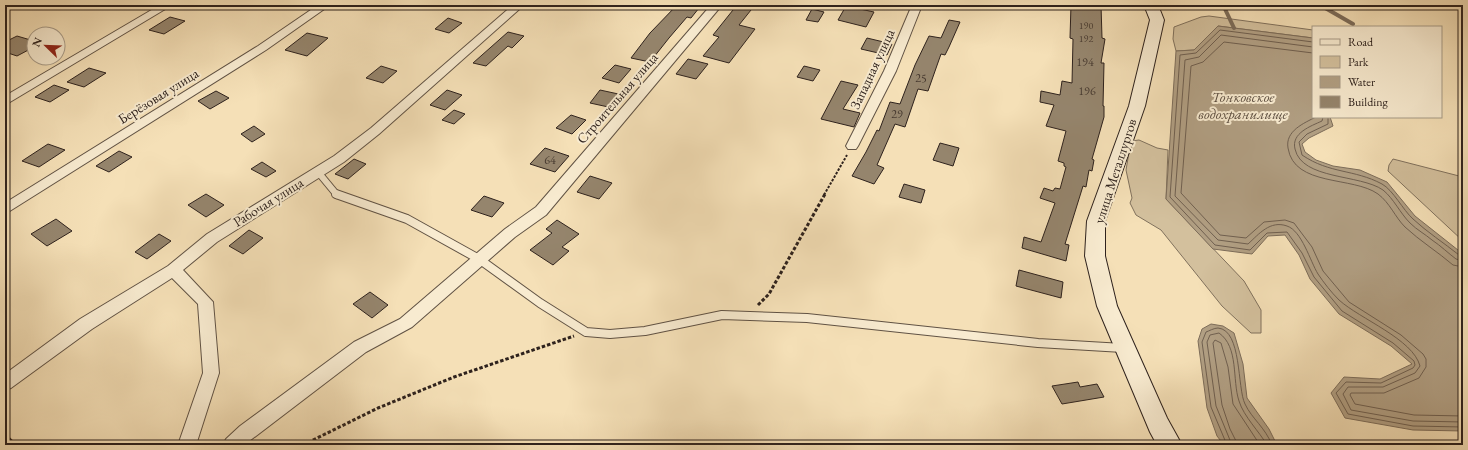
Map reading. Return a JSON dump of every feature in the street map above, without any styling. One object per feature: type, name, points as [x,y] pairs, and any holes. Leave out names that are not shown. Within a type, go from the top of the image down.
[{"type":"street","points":[[5,101],[167,5]]},
{"type":"street","name":"Берёзовая улица","points":[[5,209],[262,48],[325,5]]},
{"type":"street","name":"Рабочая улица","points":[[5,383],[86,324],[173,270],[212,238],[339,160],[375,131],[519,5]]},
{"type":"street","name":"Строительная улица","points":[[232,445],[246,432],[360,347],[406,323],[510,232],[540,211],[717,5]]},
{"type":"street","name":"Западная улица","points":[[852,146],[890,71],[917,5]]},
{"type":"street","name":"улица Металлургов","points":[[1151,5],[1157,20],[1137,106],[1096,221],[1096,256],[1107,306],[1158,425],[1170,445]]},
{"type":"street","points":[[173,270],[205,302],[211,373],[187,445]]},
{"type":"lane","points":[[318,172],[336,196],[406,219],[479,259],[540,303],[586,332],[617,334],[645,331],[722,315],[806,318],[1038,343],[1125,348]]},
{"type":"path","points":[[748,316],[769,294],[852,146]]},
{"type":"path","points":[[303,445],[378,408],[454,377],[586,332]]},
{"type":"path","points":[[5,434],[16,445]]},
{"type":"green space","points":[[1209,16],[1312,30],[1312,38],[1218,26],[1194,50],[1176,51],[1173,39],[1174,27],[1201,17]]},
{"type":"green space","points":[[1139,140],[1157,148],[1168,150],[1166,199],[1244,281],[1261,310],[1261,333],[1251,333],[1222,306],[1161,230],[1136,215],[1130,203],[1132,198],[1126,170],[1131,141]]},
{"type":"green space","points":[[1393,159],[1463,177],[1463,241],[1388,171],[1389,165]]},
{"type":"water","name":"Тонковское водохранилище","points":[[1218,26],[1312,38],[1312,118],[1330,118],[1333,126],[1309,138],[1302,144],[1305,152],[1316,160],[1333,166],[1360,170],[1387,182],[1415,216],[1463,254],[1463,431],[1413,430],[1345,418],[1331,393],[1344,377],[1380,379],[1412,364],[1391,346],[1339,314],[1310,279],[1299,255],[1285,235],[1268,236],[1252,254],[1213,249],[1166,199],[1176,51],[1194,50]]},
{"type":"water","points":[[1211,324],[1223,326],[1234,333],[1243,364],[1247,398],[1269,429],[1277,445],[1224,445],[1217,436],[1207,408],[1198,341],[1202,329]]},
{"type":"building","points":[[677,5],[699,8],[691,18],[687,17],[650,62],[631,58],[650,33]]},
{"type":"building","points":[[737,5],[755,5],[739,25],[755,29],[729,63],[703,56],[719,37],[713,35]]},
{"type":"building","points":[[1071,5],[1101,5],[1102,38],[1105,39],[1101,63],[1104,63],[1104,117],[1092,159],[1094,160],[1092,171],[1089,170],[1086,187],[1083,186],[1065,244],[1069,245],[1066,261],[1022,248],[1024,237],[1041,242],[1055,203],[1040,198],[1044,188],[1053,191],[1055,188],[1060,189],[1066,167],[1064,166],[1064,163],[1058,161],[1066,131],[1046,126],[1054,105],[1040,102],[1041,91],[1060,95],[1062,81],[1072,83],[1073,39],[1070,38]]},
{"type":"building","points":[[846,6],[874,12],[866,27],[838,20]]},
{"type":"building","points":[[812,9],[824,12],[818,22],[806,20]]},
{"type":"building","points":[[170,17],[185,21],[164,34],[149,30]]},
{"type":"building","points":[[448,18],[462,23],[449,33],[435,29]]},
{"type":"building","points":[[949,20],[960,22],[945,55],[941,54],[928,91],[918,89],[905,127],[895,124],[877,165],[884,168],[874,184],[852,176],[877,130],[879,131],[890,102],[900,104],[915,65],[929,36],[941,38]]},
{"type":"building","points":[[508,32],[524,36],[512,48],[508,46],[486,66],[473,63]]},
{"type":"building","points":[[307,33],[328,38],[307,56],[285,50]]},
{"type":"building","points":[[17,36],[26,39],[26,51],[17,56],[5,52],[5,42]]},
{"type":"building","points":[[867,38],[892,44],[887,55],[861,49]]},
{"type":"building","points":[[688,59],[708,64],[696,79],[676,74]]},
{"type":"building","points":[[615,65],[631,69],[619,83],[602,78]]},
{"type":"building","points":[[381,66],[397,71],[383,83],[366,78]]},
{"type":"building","points":[[804,66],[820,70],[813,81],[797,77]]},
{"type":"building","points":[[89,68],[106,73],[84,87],[67,82]]},
{"type":"building","points":[[841,81],[858,85],[843,109],[860,113],[854,127],[821,119]]},
{"type":"building","points":[[54,85],[69,90],[50,102],[35,97]]},
{"type":"building","points":[[447,90],[462,95],[445,110],[430,105]]},
{"type":"building","points":[[600,90],[623,95],[613,108],[590,103]]},
{"type":"building","points":[[216,91],[229,98],[210,109],[198,101]]},
{"type":"building","points":[[454,110],[465,114],[454,124],[442,120]]},
{"type":"building","points":[[571,115],[586,120],[572,134],[556,128]]},
{"type":"building","points":[[254,126],[265,134],[252,142],[241,134]]},
{"type":"building","points":[[940,143],[959,148],[953,166],[933,160]]},
{"type":"building","points":[[48,144],[65,150],[39,167],[22,161]]},
{"type":"building","points":[[545,148],[569,156],[555,172],[530,164]]},
{"type":"building","points":[[119,151],[132,157],[109,172],[96,166]]},
{"type":"building","points":[[354,159],[366,164],[348,179],[335,174]]},
{"type":"building","points":[[262,162],[276,171],[266,177],[251,169]]},
{"type":"building","points":[[590,176],[612,183],[599,199],[577,192]]},
{"type":"building","points":[[904,184],[925,190],[921,203],[899,197]]},
{"type":"building","points":[[206,194],[224,205],[206,217],[188,205]]},
{"type":"building","points":[[484,196],[504,203],[492,217],[471,210]]},
{"type":"building","points":[[56,219],[72,231],[47,246],[31,234]]},
{"type":"building","points":[[557,220],[579,234],[562,247],[569,251],[553,265],[530,250],[552,233],[546,229]]},
{"type":"building","points":[[249,230],[263,238],[243,254],[229,246]]},
{"type":"building","points":[[159,234],[171,241],[147,259],[135,252]]},
{"type":"building","points":[[1019,270],[1063,282],[1061,298],[1016,286]]},
{"type":"building","points":[[370,292],[388,305],[372,318],[353,304]]},
{"type":"building","points":[[1078,382],[1080,387],[1097,384],[1104,397],[1062,404],[1052,386]]},
{"type":"waterway","points":[[1226,5],[1225,9],[1234,28]]},
{"type":"waterway","points":[[1320,5],[1353,24]]}]
